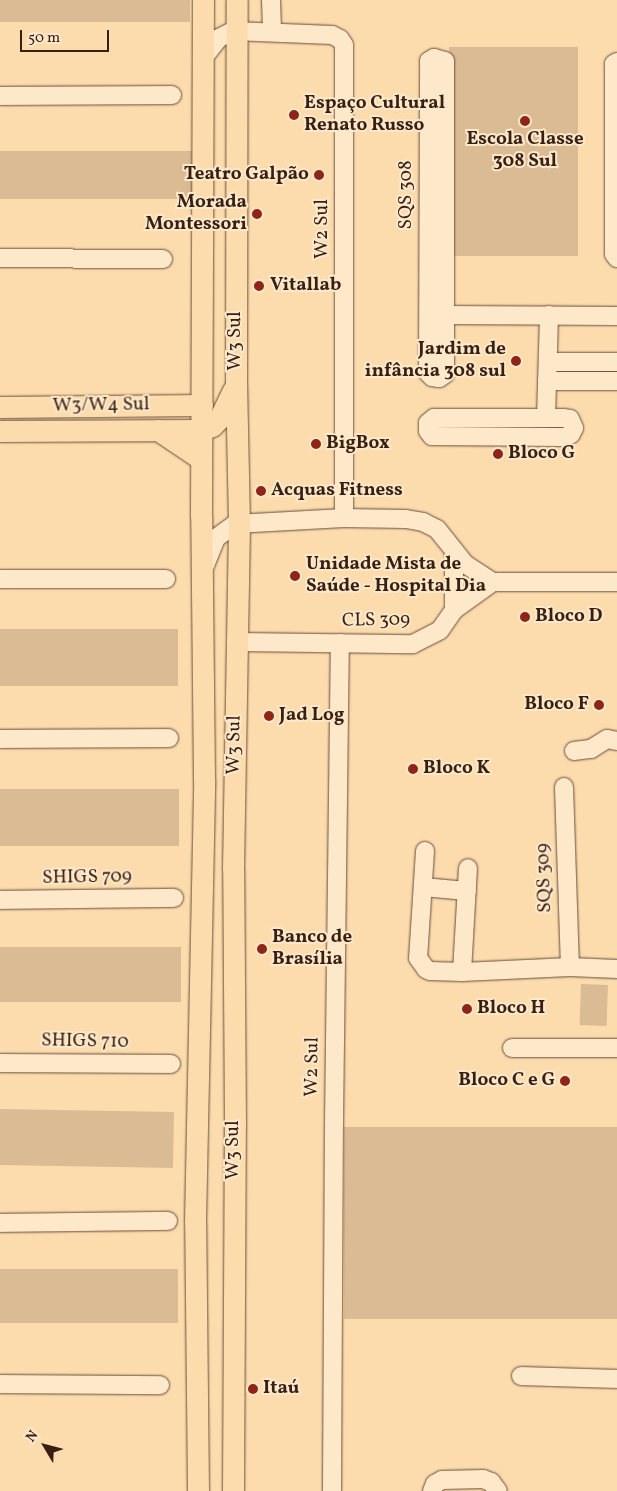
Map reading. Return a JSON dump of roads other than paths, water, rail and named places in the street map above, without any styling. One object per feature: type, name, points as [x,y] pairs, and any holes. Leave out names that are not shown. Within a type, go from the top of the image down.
[{"type":"main road","name":"W3 Sul","points":[[198,1491],[195,1222],[204,780],[201,578],[203,0]]},
{"type":"main road","name":"W3 Sul","points":[[233,1491],[234,792],[239,523],[236,385],[237,0]]},
{"type":"main road","points":[[201,430],[212,426],[219,419],[236,385]]},
{"type":"main road","name":"W3/W4 Sul","points":[[4,407],[202,405]]},
{"type":"main road","points":[[4,407],[13,416],[5,431]]},
{"type":"main road","points":[[35,407],[31,419],[36,431]]},
{"type":"main road","points":[[158,430],[201,459]]},
{"type":"main road","name":"W3/W4 Sul","points":[[5,431],[201,430]]},
{"type":"main road","points":[[204,780],[211,790],[217,794],[234,792]]},
{"type":"street","points":[[271,0],[272,32]]},
{"type":"street","name":"W2 Sul","points":[[204,57],[219,38],[228,33],[238,31],[332,35],[340,39],[344,45],[344,518]]},
{"type":"street","name":"SQS 308","points":[[434,58],[445,60],[445,315],[445,374],[439,378],[432,378],[428,373],[429,61],[434,58]]},
{"type":"street","points":[[617,62],[614,64],[614,254],[617,258]]},
{"type":"street","points":[[0,96],[172,95]]},
{"type":"street","points":[[0,258],[163,259]]},
{"type":"street","points":[[445,315],[617,316]]},
{"type":"street","points":[[546,418],[549,315]]},
{"type":"street","points":[[548,362],[617,362]]},
{"type":"street","points":[[547,380],[617,381]]},
{"type":"street","points":[[434,418],[546,418],[570,419],[574,428],[571,434],[565,437],[432,436],[428,431],[428,423],[434,418]]},
{"type":"street","points":[[201,578],[208,554],[216,538],[229,526],[239,523],[344,518],[423,522],[437,530],[465,564],[493,582],[617,582]]},
{"type":"street","points":[[454,551],[454,610]]},
{"type":"street","points":[[0,579],[166,579]]},
{"type":"street","name":"CLS 309","points":[[238,642],[413,644],[440,630],[454,610],[493,582]]},
{"type":"street","name":"W2 Sul","points":[[332,1491],[340,643]]},
{"type":"street","points":[[0,739],[169,738]]},
{"type":"street","points":[[574,751],[591,749],[607,739],[617,741]]},
{"type":"street","name":"SQS 309","points":[[564,787],[570,968]]},
{"type":"street","points":[[425,851],[419,962],[430,971],[462,972],[570,968],[617,969]]},
{"type":"street","points":[[462,972],[468,868]]},
{"type":"street","points":[[423,887],[467,891]]},
{"type":"street","name":"SHIGS 709","points":[[0,900],[174,898]]},
{"type":"street","points":[[512,1048],[617,1048]]},
{"type":"street","name":"SHIGS 710","points":[[0,1063],[171,1064]]},
{"type":"street","points":[[0,1223],[168,1221]]},
{"type":"street","points":[[521,1376],[617,1379]]},
{"type":"street","points":[[0,1384],[160,1384]]},
{"type":"street","points":[[432,1491],[435,1484],[442,1480],[483,1479],[491,1482],[498,1491]]},
{"type":"place","name":"Espaço Cultural Renato Russo","points":[[294,115]]},
{"type":"place","name":"Escola Classe 308 Sul","points":[[525,121]]},
{"type":"place","name":"Teatro Galpão","points":[[319,175]]},
{"type":"place","name":"Morada Montessori","points":[[257,214]]},
{"type":"place","name":"Vitallab","points":[[259,286]]},
{"type":"place","name":"Jardim de infância 308 sul","points":[[516,361]]},
{"type":"place","name":"BigBox","points":[[316,444]]},
{"type":"place","name":"Bloco G","points":[[498,454]]},
{"type":"place","name":"Acquas Fitness","points":[[261,491]]},
{"type":"place","name":"Unidade Mista de Saúde - Hospital Dia","points":[[295,576]]},
{"type":"place","name":"Bloco D","points":[[525,617]]},
{"type":"place","name":"Bloco F","points":[[599,705]]},
{"type":"place","name":"Jad Log","points":[[269,716]]},
{"type":"place","name":"Bloco K","points":[[413,769]]},
{"type":"place","name":"Banco de Brasília","points":[[262,949]]},
{"type":"place","name":"Bloco H","points":[[467,1009]]},
{"type":"place","name":"Bloco C e G","points":[[565,1081]]},
{"type":"place","name":"Itaú","points":[[253,1389]]}]
